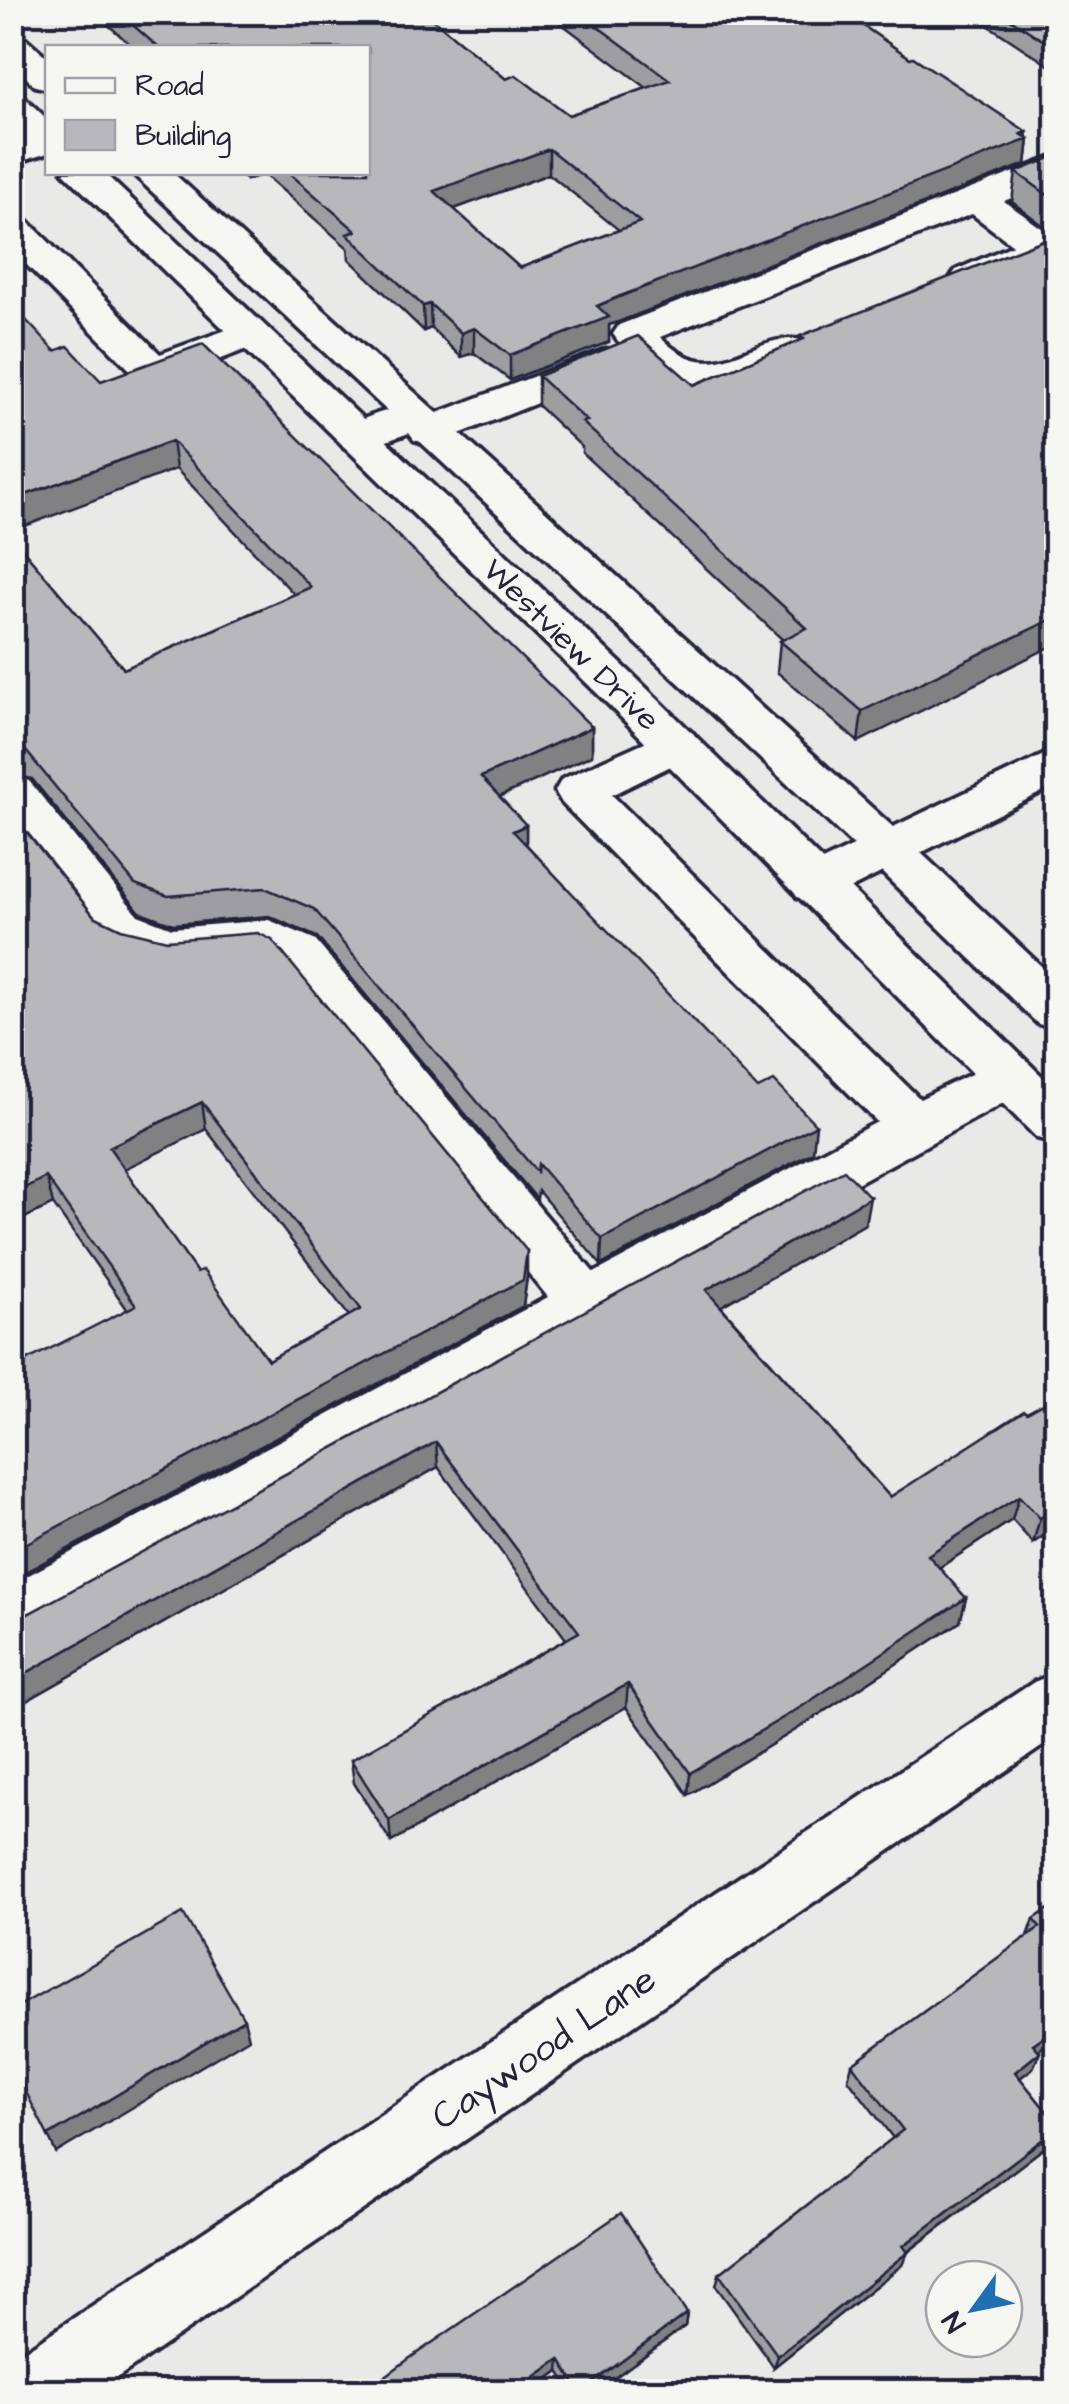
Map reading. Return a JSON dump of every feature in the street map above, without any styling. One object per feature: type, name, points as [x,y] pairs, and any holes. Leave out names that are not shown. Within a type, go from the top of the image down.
[{"type":"main road","points":[[12,44],[45,75]]},
{"type":"main road","points":[[829,335],[724,374],[668,365],[633,334],[1056,167]]},
{"type":"main road","name":"Westview Drive","points":[[84,175],[676,744],[1056,1122]]},
{"type":"main road","name":"Westview Drive","points":[[151,175],[888,849],[1056,1010]]},
{"type":"main road","points":[[937,291],[1026,255],[1033,246],[1029,238],[976,200]]},
{"type":"main road","points":[[12,227],[154,371],[248,334]]},
{"type":"main road","points":[[359,438],[421,424],[646,345]]},
{"type":"main road","points":[[676,744],[579,792],[915,1127]]},
{"type":"main road","points":[[815,885],[1056,765]]},
{"type":"main road","points":[[12,793],[120,928],[145,940],[172,946],[269,938],[296,952],[587,1304]]},
{"type":"main road","points":[[12,1616],[1008,1076]]},
{"type":"main road","name":"Caywood Lane","points":[[30,2392],[1056,1702]]},
{"type":"building","points":[[118,12],[424,12],[506,79],[516,75],[569,115],[670,80],[578,12],[843,12],[1027,132],[1021,134],[1029,139],[618,297],[597,306],[609,317],[510,355],[474,328],[461,333],[430,304],[423,306],[347,234],[356,231],[291,175],[370,175],[370,45],[156,45]],"holes":[[[549,149],[640,222],[520,268],[434,191]]]},
{"type":"building","points":[[1000,12],[1056,12],[1056,49]]},
{"type":"building","points":[[1056,156],[1056,201],[1016,172]]},
{"type":"building","points":[[1056,235],[1056,617],[862,711],[780,641],[807,628],[582,422],[587,421],[538,376],[638,336],[694,385],[804,339],[800,336]]},
{"type":"building","points":[[12,305],[55,351],[68,346],[101,381],[203,344],[592,727],[481,777],[526,825],[513,831],[758,1089],[774,1081],[816,1125],[602,1239],[538,1164],[537,1172],[314,909],[265,888],[168,896],[135,884],[26,751],[12,748],[12,537],[124,669],[311,587],[172,441],[12,500]]},
{"type":"building","points":[[12,814],[94,916],[121,929],[167,940],[258,933],[272,940],[527,1251],[523,1280],[12,1551],[12,1368],[136,1305],[46,1177],[12,1194]],"holes":[[[202,1102],[361,1309],[268,1360],[203,1270],[197,1273],[109,1147]]]},
{"type":"building","points":[[844,1170],[870,1197],[706,1290],[890,1497],[1024,1411],[1027,1413],[1056,1397],[1056,1508],[1040,1518],[1019,1496],[928,1555],[966,1598],[801,1707],[690,1773],[628,1684],[389,1820],[351,1760],[579,1632],[436,1442],[12,1681],[12,1618],[28,1614]]},
{"type":"building","points":[[1056,1904],[1056,2028],[1033,2044],[1040,2052],[1015,2072],[1056,2123],[1056,2129],[903,2246],[908,2252],[778,2356],[719,2274],[903,2130],[852,2064],[1040,1927],[1034,1919]]},
{"type":"building","points":[[183,1913],[244,2019],[48,2136],[12,2064],[12,2010]]},
{"type":"building","points":[[621,2213],[687,2313],[580,2392],[560,2359],[513,2392],[364,2392],[410,2358]]}]
